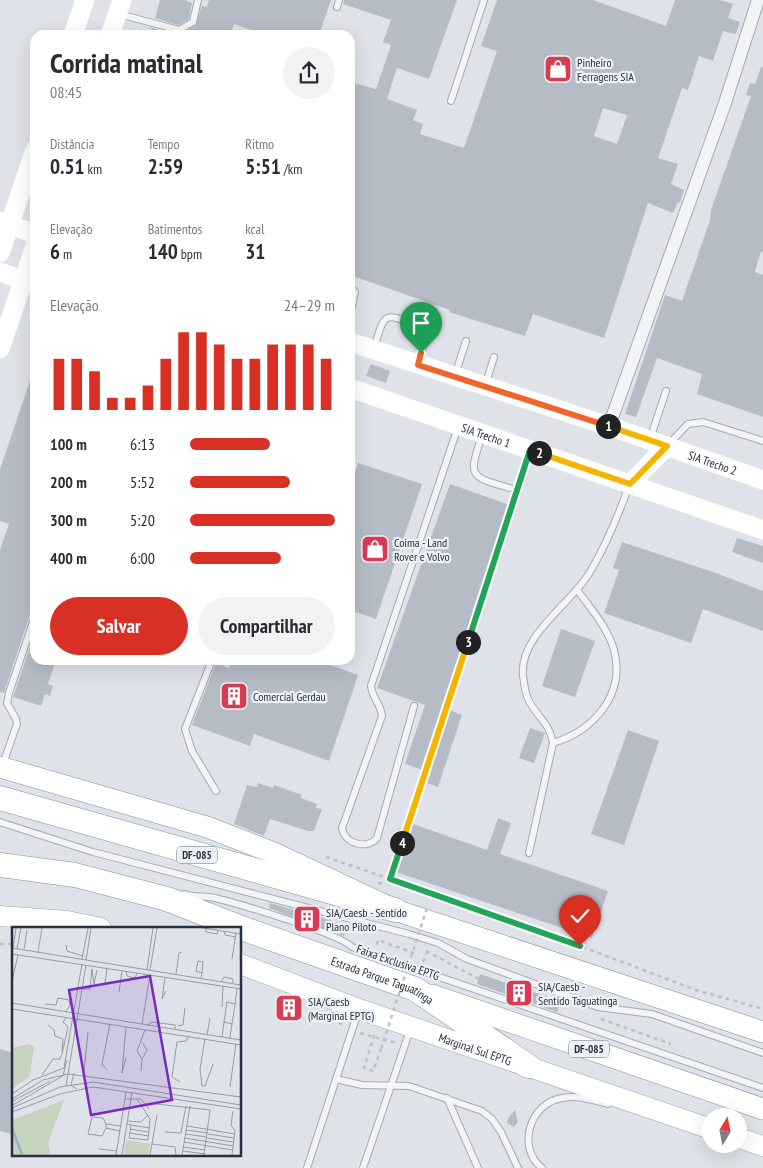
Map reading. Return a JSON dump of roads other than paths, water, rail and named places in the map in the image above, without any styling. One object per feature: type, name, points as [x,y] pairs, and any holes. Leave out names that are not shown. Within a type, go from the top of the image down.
[{"type":"highway","points":[[1,767],[207,827],[274,853],[395,910]]},
{"type":"highway","name":"DF-085","points":[[0,798],[395,910],[763,1032]]},
{"type":"highway","name":"Estrada Parque Taguatinga","points":[[0,865],[74,876],[158,897],[241,927]]},
{"type":"highway","name":"Estrada Parque Taguatinga","points":[[241,927],[415,990],[763,1109]]},
{"type":"highway","points":[[415,990],[528,1066]]},
{"type":"main road","points":[[75,30],[84,0]]},
{"type":"main road","points":[[112,30],[120,7]]},
{"type":"main road","points":[[0,253],[5,223],[30,162]]},
{"type":"main road","points":[[5,223],[30,232]]},
{"type":"main road","points":[[0,272],[29,282],[0,349]]},
{"type":"main road","name":"SIA Trecho 2","points":[[355,344],[609,426],[763,480]]},
{"type":"main road","name":"SIA Trecho 1","points":[[355,390],[763,530]]},
{"type":"main road","points":[[630,484],[658,443]]},
{"type":"main road","points":[[0,916],[67,921],[96,927]]},
{"type":"main road","name":"Marginal Sul EPTG","points":[[241,964],[359,1009],[702,1126]]},
{"type":"main road","points":[[748,1141],[763,1146]]},
{"type":"street","points":[[609,426],[725,103],[758,0]]},
{"type":"lane","points":[[120,7],[179,30],[193,22],[198,0]]},
{"type":"lane","points":[[451,101],[484,0]]},
{"type":"lane","points":[[374,350],[382,321],[387,318],[392,317],[422,327],[426,337],[418,365]]},
{"type":"lane","points":[[455,376],[466,341]]},
{"type":"lane","points":[[485,386],[494,357]]},
{"type":"lane","points":[[658,443],[666,391]]},
{"type":"lane","points":[[658,443],[688,424],[703,422],[763,441]]},
{"type":"lane","points":[[414,706],[377,838],[373,843],[367,844],[352,841],[345,836],[342,828],[382,716],[373,696],[371,686],[458,426]]},
{"type":"lane","points":[[482,434],[473,466],[474,472],[480,479],[510,488]]},
{"type":"lane","points":[[529,853],[553,743],[545,721],[528,701],[523,673],[524,661],[532,640],[578,591],[591,571],[630,484]]},
{"type":"lane","points":[[553,743],[572,737],[599,715],[612,693],[617,671],[614,650],[606,630],[578,591]]},
{"type":"lane","points":[[1,767],[17,724],[7,703],[9,693],[30,631]]},
{"type":"lane","points":[[210,665],[185,729],[192,751],[216,790]]},
{"type":"lane","points":[[0,822],[93,852],[409,934],[438,943],[467,959],[598,1007],[652,1014],[763,1053]]},
{"type":"lane","name":"Faixa Exclusiva EPTG","points":[[179,893],[213,898],[346,940],[352,947],[763,1088]]},
{"type":"lane","points":[[307,1168],[359,1009]]},
{"type":"lane","points":[[363,1168],[390,1085],[412,1026]]},
{"type":"lane","points":[[336,1079],[362,1085],[409,1086],[482,1111],[492,1119],[518,1168]]},
{"type":"lane","points":[[542,1168],[531,1156],[527,1145],[529,1130],[535,1116],[548,1103],[561,1098],[577,1097],[613,1105]]},
{"type":"lane","points":[[447,1098],[478,1168]]},
{"type":"lane","points":[[622,1107],[668,1114]]},
{"type":"place","name":"Pinheiro Ferragens SIA","points":[[558,69]]},
{"type":"place","name":"Coima - Land Rover e Volvo","points":[[375,549]]},
{"type":"place","name":"Comercial Gerdau","points":[[234,696]]},
{"type":"place","name":"SIA/Caesb - Sentido Plano Piloto","points":[[307,919]]},
{"type":"place","name":"SIA/Caesb - Sentido Taguatinga","points":[[519,993]]},
{"type":"place","name":"SIA/Caesb (Marginal EPTG)","points":[[289,1008]]}]
